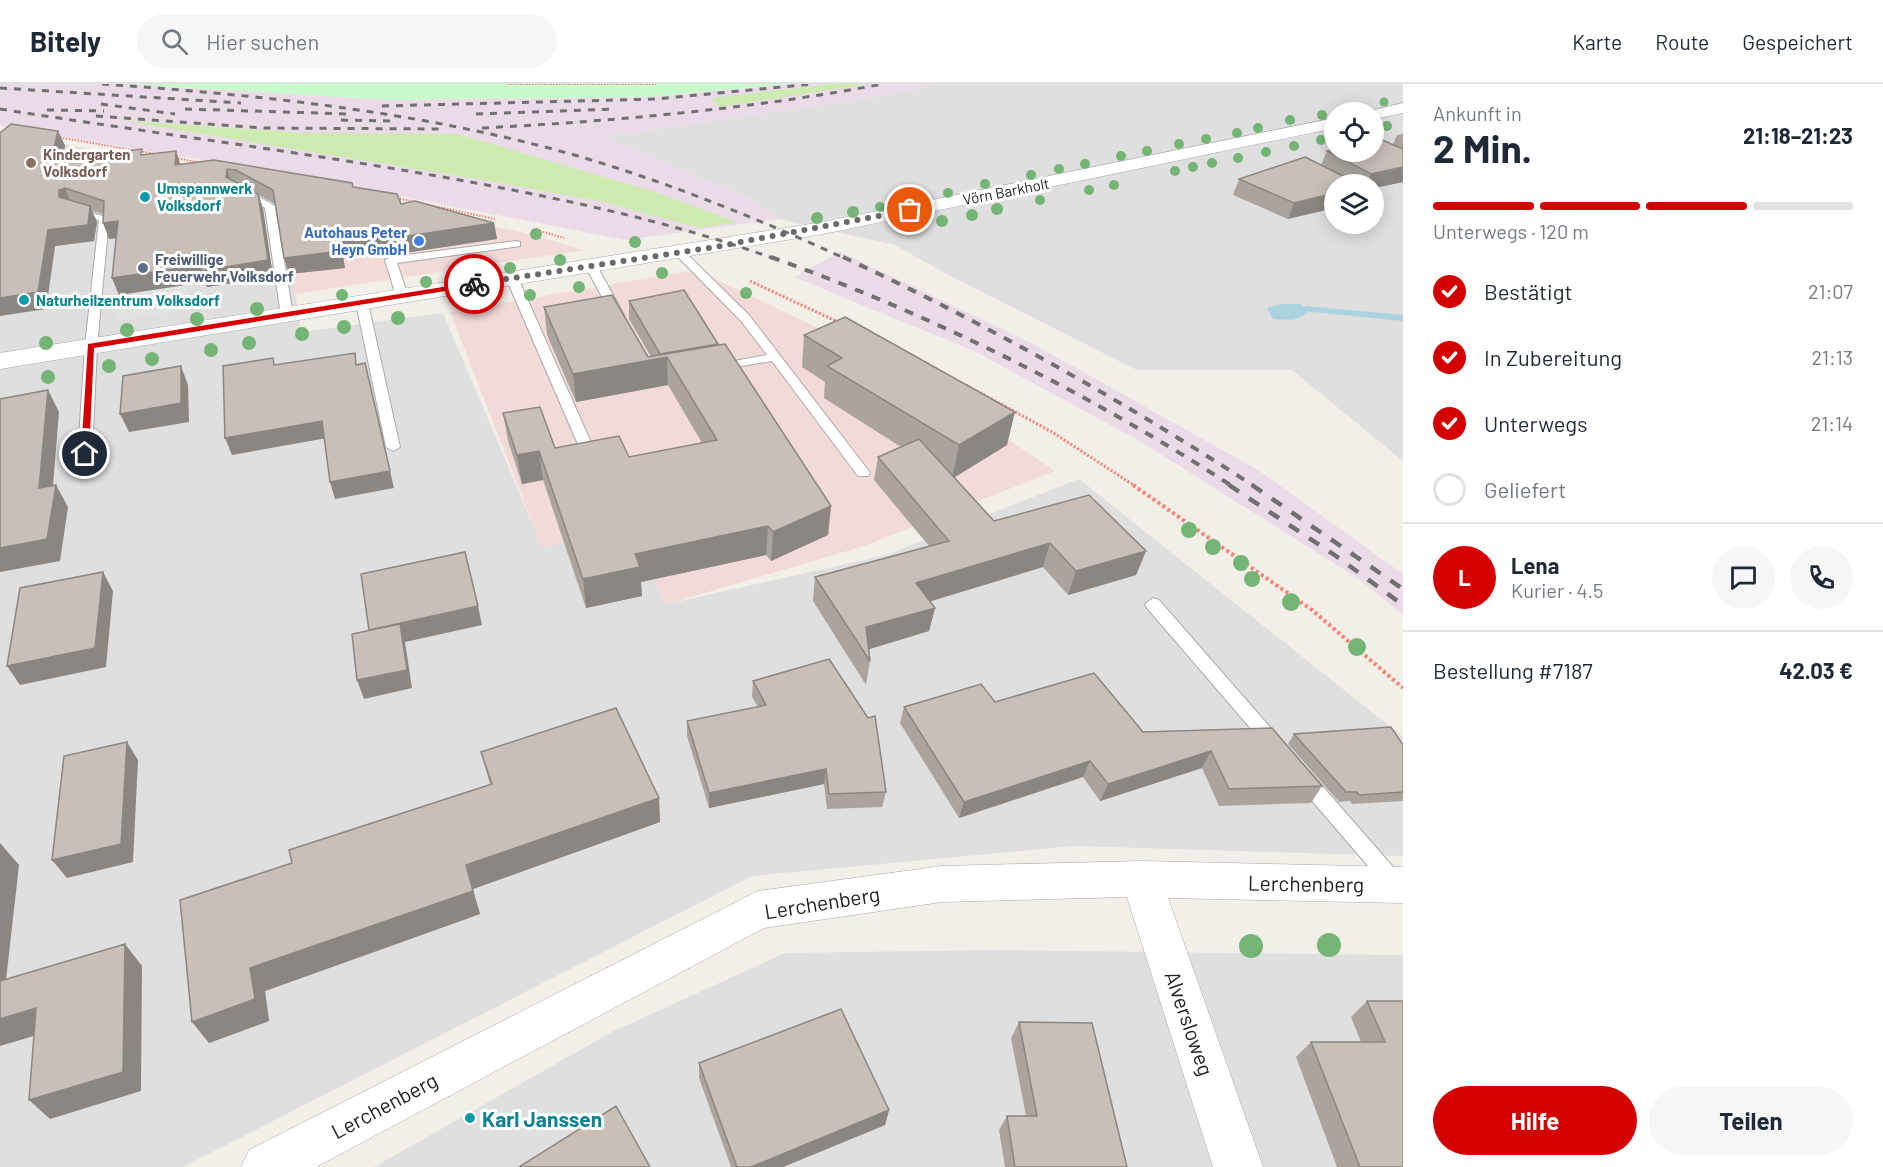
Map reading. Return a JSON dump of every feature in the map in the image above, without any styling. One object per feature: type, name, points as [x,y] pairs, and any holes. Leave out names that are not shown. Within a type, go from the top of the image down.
[{"type":"street","points":[[1384,112],[1403,108]]},
{"type":"street","name":"Vörn Barkholt","points":[[0,361],[715,247],[834,226],[1324,128]]},
{"type":"street","name":"Lerchenberg","points":[[266,1167],[758,910],[942,884],[1141,879],[1400,885]]},
{"type":"street","name":"Alversloweg","points":[[1141,879],[1238,1167]]},
{"type":"lane","points":[[236,189],[270,206],[287,315]]},
{"type":"lane","points":[[72,209],[104,218],[91,346],[85,454]]},
{"type":"lane","points":[[402,296],[392,260],[516,244]]},
{"type":"lane","points":[[679,252],[745,318],[863,473]]},
{"type":"lane","points":[[591,266],[626,328]]},
{"type":"lane","points":[[512,278],[590,456]]},
{"type":"lane","points":[[362,303],[393,447]]},
{"type":"lane","points":[[699,372],[775,357]]},
{"type":"lane","points":[[1153,604],[1400,885]]},
{"type":"path","points":[[508,84],[579,86],[656,84]]},
{"type":"path","points":[[55,137],[162,156]]},
{"type":"path","points":[[174,158],[208,163]]},
{"type":"path","points":[[396,198],[502,221]]},
{"type":"path","points":[[715,247],[739,276],[842,324]]},
{"type":"path","points":[[965,384],[1052,432],[1175,512],[1312,610],[1403,688]]},
{"type":"shaded area","points":[[0,84],[123,84],[392,100],[646,97],[793,84],[941,84],[869,98],[604,137],[751,199],[779,219],[626,240],[276,172],[0,126]]},
{"type":"shaded area","points":[[941,84],[1403,84],[1403,461],[1292,370],[1137,370],[948,275],[895,245],[779,219],[751,199],[603,137],[869,98]]},
{"type":"shaded area","points":[[0,133],[279,182],[301,332],[443,313],[542,546],[629,533],[667,604],[886,555],[1079,479],[1403,737],[1403,856],[1074,846],[752,876],[183,1167],[0,1167]]},
{"type":"shaded area","name":"Autohaus Peter Heyn GmbH","points":[[279,182],[521,232],[584,250],[294,294]]},
{"type":"shaded area","points":[[841,252],[1035,345],[1258,470],[1403,574],[1403,615],[1359,579],[1138,440],[976,352],[794,277]]},
{"type":"shaded area","points":[[187,261],[187,310],[116,321],[119,295],[161,288],[162,265]]},
{"type":"shaded area","points":[[696,270],[896,365],[1055,471],[861,547],[667,604],[629,533],[542,547],[450,312]]},
{"type":"shaded area","points":[[991,950],[1403,955],[1403,1167],[374,1167],[612,1032],[785,953]]},
{"type":"green space","points":[[123,84],[793,84],[646,97],[392,100]]},
{"type":"green space","points":[[832,84],[869,84],[719,107],[711,98]]},
{"type":"green space","points":[[118,120],[302,133],[458,134],[655,192],[737,222],[700,228],[598,201]]},
{"type":"water","points":[[1282,304],[1301,304],[1308,313],[1293,320],[1273,319],[1267,308]]},
{"type":"building","points":[[11,124],[58,131],[51,160],[142,149],[141,155],[176,151],[175,165],[214,160],[352,183],[353,187],[397,194],[401,204],[415,201],[494,223],[395,238],[392,227],[339,240],[341,251],[284,258],[273,190],[236,170],[227,169],[226,177],[258,194],[268,260],[201,271],[202,265],[112,278],[118,221],[103,223],[104,201],[65,188],[59,190],[59,197],[90,206],[88,225],[48,230],[38,292],[0,298],[0,133]]},
{"type":"building","points":[[1384,141],[1403,149],[1403,167],[1371,174],[1348,162],[1384,162]]},
{"type":"building","points":[[1305,157],[1339,174],[1324,174],[1324,196],[1294,203],[1239,179]]},
{"type":"building","points":[[684,290],[718,344],[660,354],[629,301]]},
{"type":"building","points":[[612,295],[648,357],[725,344],[831,506],[773,532],[768,526],[635,554],[640,567],[583,579],[539,451],[517,455],[503,413],[540,407],[555,448],[619,436],[629,457],[717,440],[667,357],[573,374],[544,307]]},
{"type":"building","points":[[845,317],[1015,412],[959,445],[827,366],[842,358],[804,335]]},
{"type":"building","points":[[355,353],[356,365],[365,363],[390,471],[330,482],[322,421],[225,438],[223,366],[273,358],[274,365]]},
{"type":"building","points":[[181,366],[181,403],[120,414],[123,376]]},
{"type":"building","points":[[48,390],[39,488],[56,485],[47,539],[0,548],[0,399]]},
{"type":"building","points":[[919,439],[994,521],[1089,495],[1146,551],[1076,571],[1050,543],[916,583],[935,608],[866,627],[870,661],[815,577],[949,541],[878,457]]},
{"type":"building","points":[[465,552],[478,606],[369,630],[361,574]]},
{"type":"building","points":[[103,572],[95,648],[7,666],[20,588]]},
{"type":"building","points":[[400,624],[407,670],[357,680],[352,634]]},
{"type":"building","points":[[829,659],[868,718],[875,716],[886,792],[829,794],[826,769],[709,793],[687,721],[766,705],[753,681]]},
{"type":"building","points":[[1094,673],[1143,732],[1272,728],[1322,786],[1229,789],[1211,751],[1108,784],[1090,761],[964,802],[904,707],[981,684],[995,702]]},
{"type":"building","points":[[616,708],[659,798],[466,865],[473,891],[250,968],[255,999],[192,1022],[180,900],[292,863],[289,850],[492,784],[481,752]]},
{"type":"building","points":[[1391,727],[1403,745],[1403,792],[1359,795],[1357,792],[1346,792],[1294,734]]},
{"type":"building","points":[[127,742],[121,844],[52,860],[64,756]]},
{"type":"building","points":[[125,944],[123,1072],[29,1100],[36,1008],[0,1019],[0,981]]},
{"type":"building","points":[[1367,1001],[1403,1001],[1403,1167],[1360,1167],[1311,1042],[1385,1042]]},
{"type":"building","points":[[841,1009],[889,1110],[751,1167],[737,1167],[699,1063]]},
{"type":"building","points":[[1019,1022],[1092,1023],[1127,1167],[1015,1167],[1007,1116],[1037,1116]]},
{"type":"building","points":[[616,1106],[650,1167],[519,1167]]},
{"type":"waterway","points":[[1306,309],[1403,318]]},
{"type":"railway","points":[[102,84],[222,94],[342,108],[461,128],[520,141],[578,156],[680,190],[846,259]]},
{"type":"railway","points":[[382,106],[656,99],[813,84]]},
{"type":"railway","points":[[482,128],[683,113],[883,84]]},
{"type":"railway","points":[[0,88],[241,103]]},
{"type":"railway","points":[[101,104],[175,114]]},
{"type":"railway","points":[[0,109],[357,163],[514,190],[665,225],[775,259]]},
{"type":"railway","points":[[185,109],[350,114]]},
{"type":"railway","points":[[476,114],[614,109]]},
{"type":"railway","points":[[47,110],[104,111]]},
{"type":"railway","points":[[96,116],[262,128],[440,129]]},
{"type":"railway","points":[[341,120],[395,121]]},
{"type":"railway","points":[[771,257],[891,304],[1008,358],[1122,419],[1232,486]]},
{"type":"railway","points":[[843,257],[1053,364],[1205,454],[1254,486]]},
{"type":"railway","points":[[1229,485],[1336,556],[1403,605]]},
{"type":"railway","points":[[1252,485],[1403,589]]},
{"type":"way so far","points":[[474,284],[715,247],[910,210]]},
{"type":"place","name":"Kindergarten Volksdorf","points":[[31,163]]},
{"type":"place","name":"Umspannwerk Volksdorf","points":[[145,197]]},
{"type":"place","name":"Autohaus Peter Heyn GmbH","points":[[419,241]]},
{"type":"place","name":"Freiwillige Feuerwehr Volksdorf","points":[[143,268]]},
{"type":"place","name":"Naturheilzentrum Volksdorf","points":[[24,300]]},
{"type":"place","name":"Karl Janssen","points":[[470,1118]]},
{"type":"route","points":[[85,454],[91,346],[474,284]]}]
